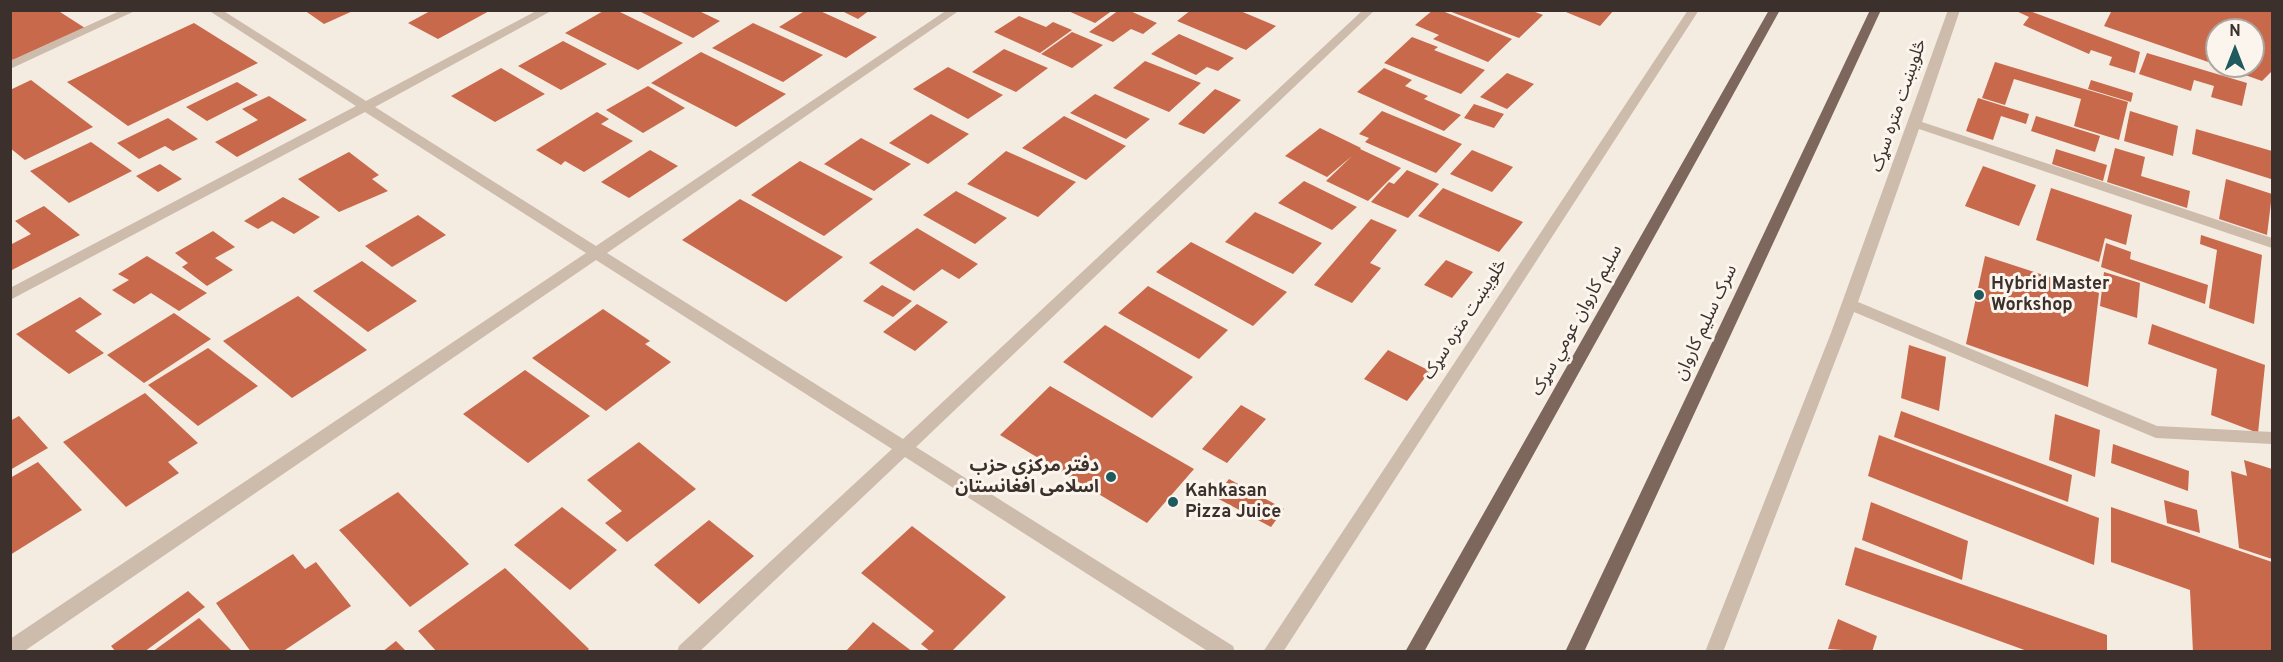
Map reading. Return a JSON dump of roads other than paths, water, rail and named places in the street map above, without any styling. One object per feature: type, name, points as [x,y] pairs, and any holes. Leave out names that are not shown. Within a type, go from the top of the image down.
[{"type":"main road","name":"سلیم کاروان عومي سړک","points":[[1414,651],[1775,10]]},
{"type":"main road","name":"سرک سلیم کاروان","points":[[1574,651],[1876,10]]},
{"type":"street","points":[[10,66],[132,10]]},
{"type":"street","points":[[213,10],[1226,651]]},
{"type":"street","points":[[10,295],[548,10]]},
{"type":"street","points":[[10,650],[598,254],[955,10]]},
{"type":"street","points":[[686,651],[905,449],[1370,10]]},
{"type":"street","name":"څلویښت متره سړک","points":[[1272,651],[1694,10]]},
{"type":"street","name":"څلویښت متره سړک","points":[[1714,651],[1778,495],[1916,124],[1953,10]]},
{"type":"street","points":[[1916,124],[2272,243]]},
{"type":"street","points":[[1849,304],[2156,432],[2272,438]]},
{"type":"place","name":"Hybrid Master Workshop","points":[[1979,295]]},
{"type":"place","name":"دفتر مرکزی حزب اسلامی افغانستان","points":[[1111,477]]},
{"type":"place","name":"Kahkasan Pizza Juice","points":[[1173,502]]}]
